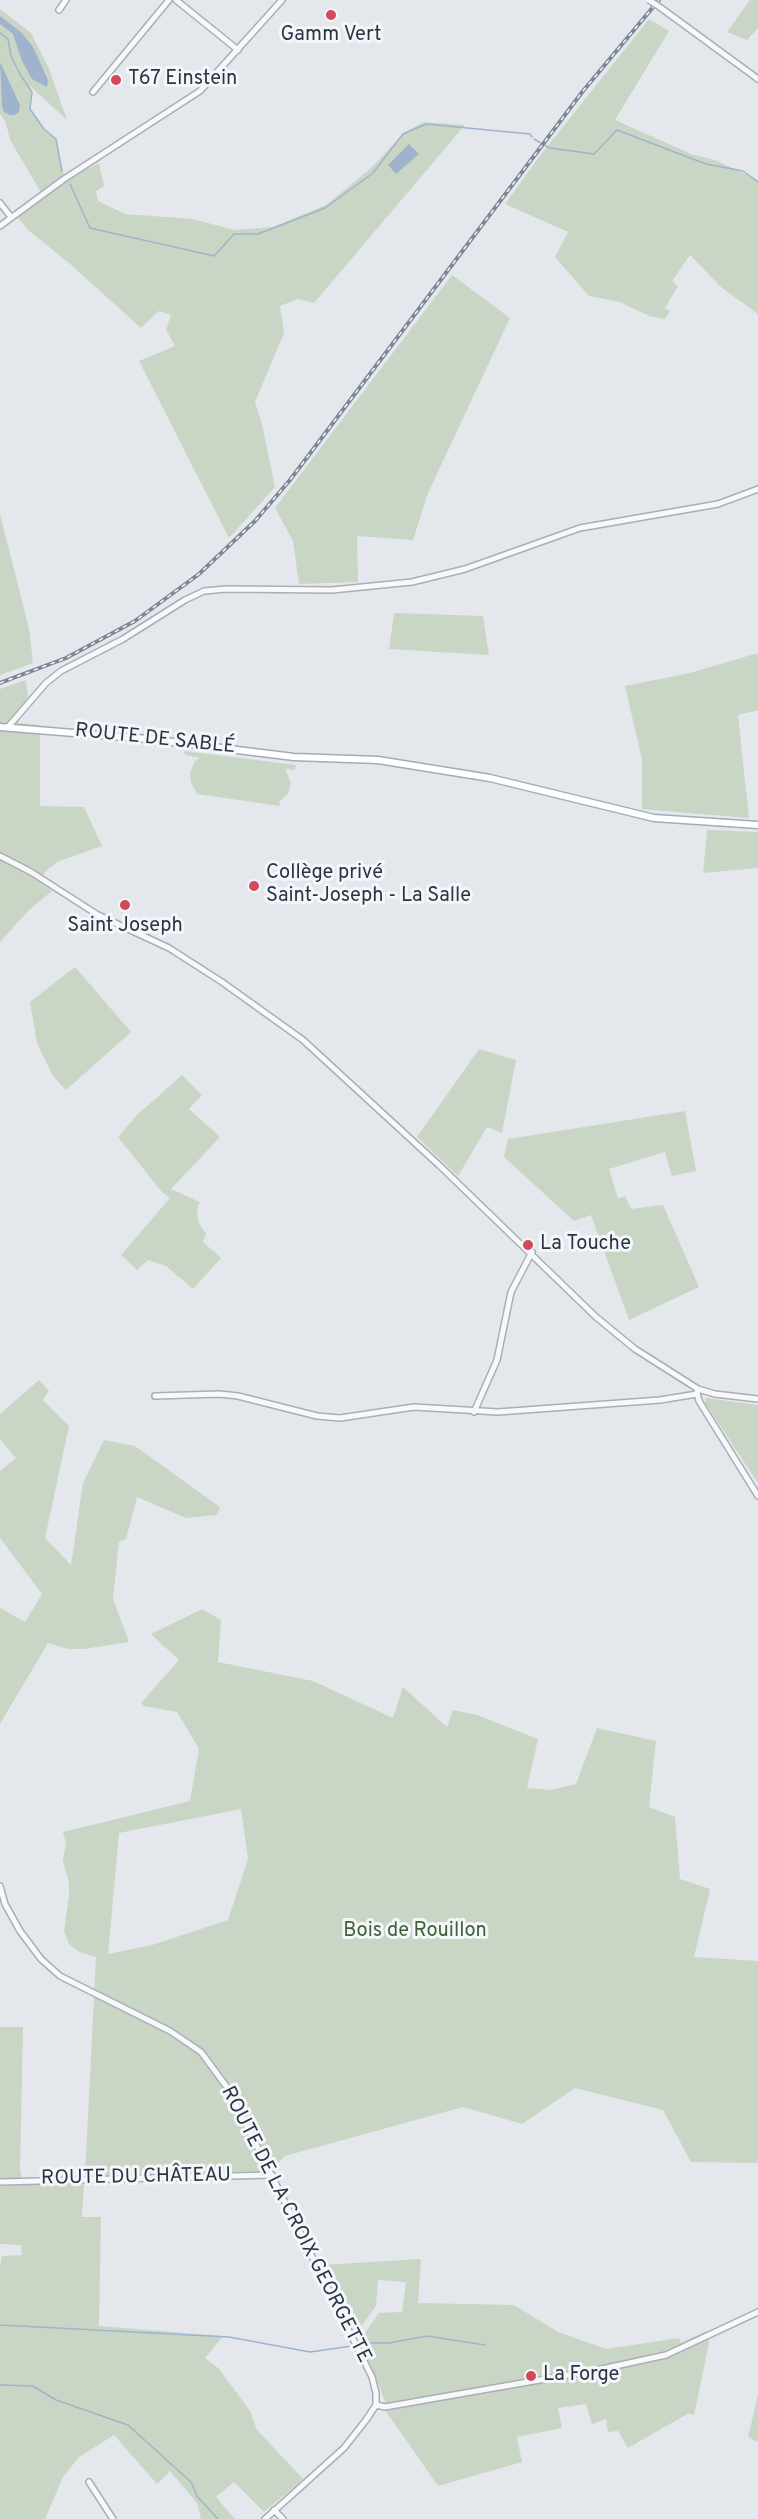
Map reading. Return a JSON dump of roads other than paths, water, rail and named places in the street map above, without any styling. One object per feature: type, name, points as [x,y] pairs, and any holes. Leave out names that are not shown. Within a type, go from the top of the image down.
[{"type":"main road","name":"ROUTE DE SABLÉ","points":[[0,727],[113,735],[309,758],[368,759],[417,765],[490,778],[644,816],[684,821],[758,825]]},
{"type":"street","points":[[59,10],[66,0]]},
{"type":"street","points":[[93,92],[169,0]]},
{"type":"street","points":[[176,0],[238,50]]},
{"type":"street","points":[[0,226],[64,178],[200,91],[282,0]]},
{"type":"street","points":[[650,0],[758,79]]},
{"type":"street","points":[[0,203],[11,217]]},
{"type":"street","points":[[8,727],[46,683],[60,671],[123,639],[184,600],[204,591],[357,589],[421,580],[465,568],[580,528],[718,504],[758,489]]},
{"type":"street","points":[[0,856],[31,872],[98,915],[177,953],[222,981],[324,1057],[532,1252],[566,1289],[614,1332],[697,1391],[699,1401],[758,1496]]},
{"type":"street","points":[[474,1412],[497,1360],[511,1292],[532,1252]]},
{"type":"street","points":[[155,1396],[219,1394],[238,1396],[317,1416],[340,1418],[428,1407],[474,1412],[629,1403],[697,1391],[758,1399]]},
{"type":"street","name":"ROUTE DE LA CROIX GEORGETTE","points":[[0,1887],[5,1904],[20,1931],[41,1959],[60,1976],[170,2031],[201,2052],[230,2090],[372,2378],[376,2393],[375,2405]]},
{"type":"street","name":"ROUTE DU CHÂTEAU","points":[[0,2182],[272,2175]]},
{"type":"street","points":[[265,2519],[344,2448],[375,2405],[385,2407],[597,2370],[666,2355],[758,2312]]},
{"type":"street","points":[[89,2482],[113,2519]]},
{"type":"street","points":[[273,2510],[283,2519]]},
{"type":"water","points":[[0,16],[22,33],[33,47],[48,80],[47,87],[32,79],[22,61],[13,34],[0,24]]},
{"type":"water","points":[[0,62],[20,105],[19,112],[15,115],[4,112],[2,105]]},
{"type":"water","points":[[409,144],[419,154],[396,174],[388,165]]},
{"type":"waterway","points":[[0,33],[8,39],[11,56],[32,92],[30,109],[44,129],[56,139],[62,171]]},
{"type":"waterway","points":[[70,184],[90,228],[214,256],[234,234],[258,234],[325,208],[373,173],[403,134],[426,124],[530,134],[532,137]]},
{"type":"waterway","points":[[534,139],[550,148],[594,154],[617,130],[706,164],[743,171],[758,182]]},
{"type":"waterway","points":[[0,2325],[229,2337],[310,2352],[352,2346]]},
{"type":"waterway","points":[[359,2343],[389,2343],[427,2336],[485,2345]]},
{"type":"waterway","points":[[0,2385],[33,2386],[56,2400],[128,2425],[191,2482],[197,2496],[218,2519]]},
{"type":"railway","points":[[0,683],[66,658],[135,621],[199,574],[255,521],[290,480],[583,91],[659,0]]},
{"type":"place","name":"Gamm Vert","points":[[331,15]]},
{"type":"place","name":"T67 Einstein","points":[[116,80]]},
{"type":"place","name":"Collège privé Saint-Joseph - La Salle","points":[[254,886]]},
{"type":"place","name":"Saint Joseph","points":[[125,905]]},
{"type":"place","name":"La Touche","points":[[528,1245]]},
{"type":"place","name":"La Forge","points":[[531,2376]]},
{"type":"park label","name":"Bois de Rouillon","points":[[415,1932]]}]
